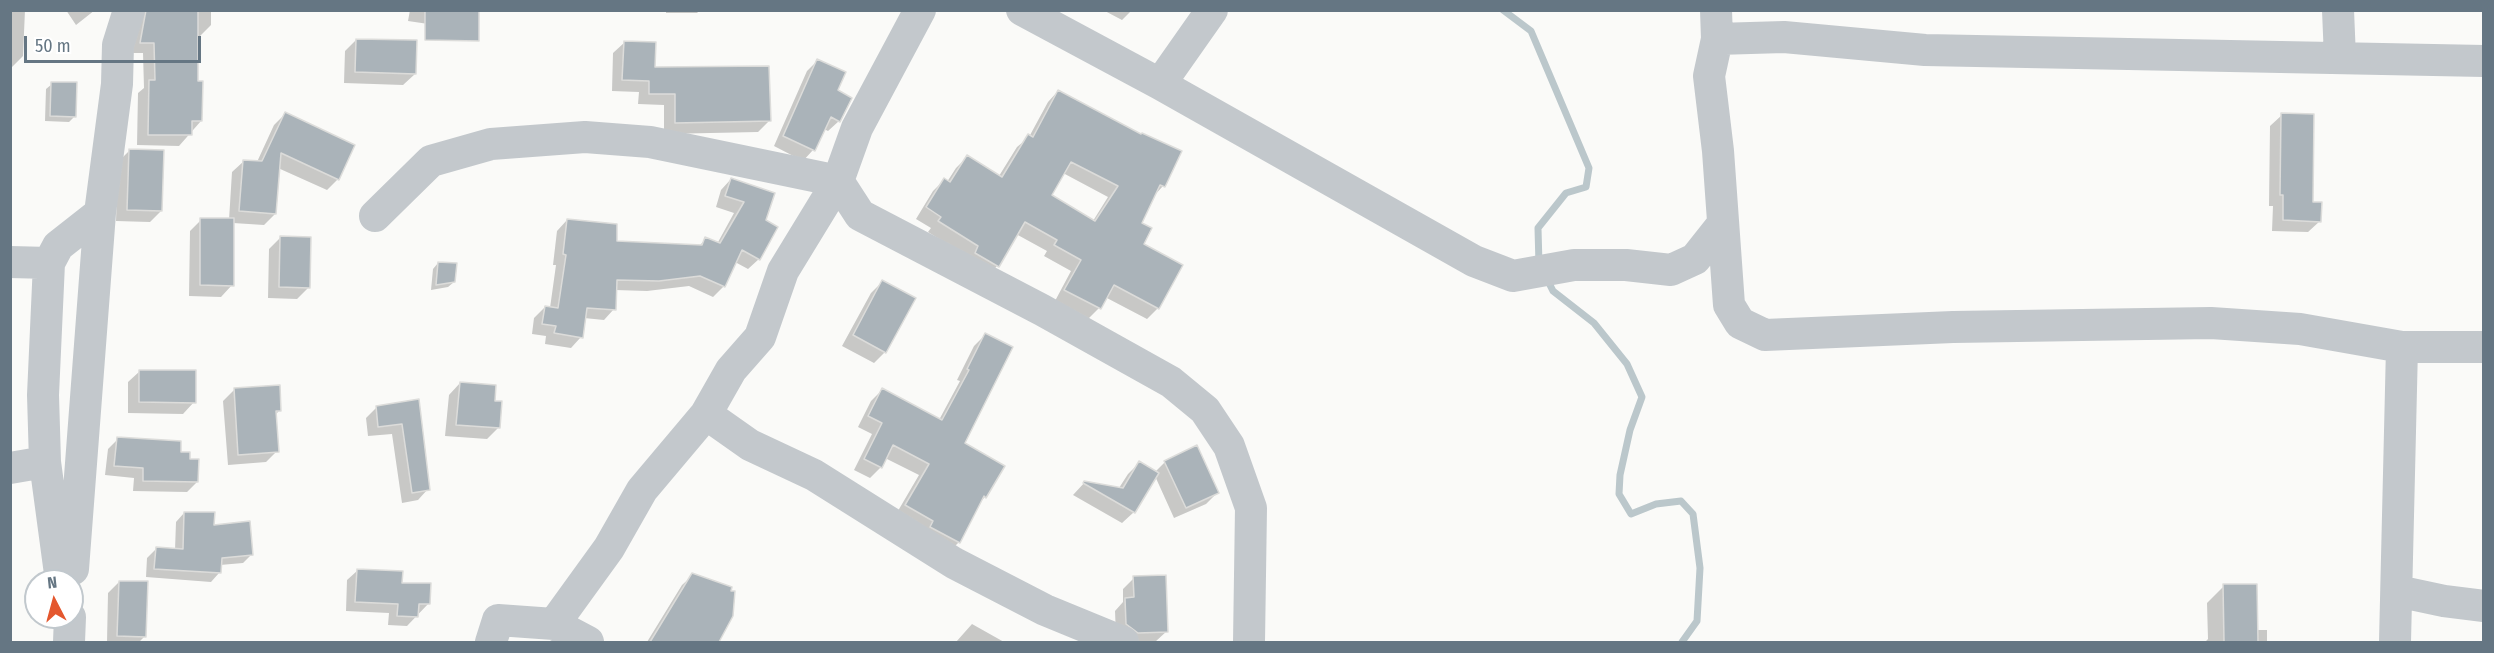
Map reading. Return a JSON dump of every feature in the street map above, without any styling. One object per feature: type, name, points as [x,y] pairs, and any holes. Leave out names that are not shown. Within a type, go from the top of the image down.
[{"type":"street","points":[[73,569],[100,213],[117,84],[118,45],[129,10]]},
{"type":"street","points":[[554,624],[609,548],[642,490],[706,414],[731,370],[760,337],[783,271],[838,181],[857,128],[920,10]]},
{"type":"street","points":[[1022,10],[1160,84],[1474,261],[1513,276],[1574,265],[1626,265],[1671,270],[1695,259],[1722,225]]},
{"type":"street","points":[[1160,84],[1212,10]]},
{"type":"street","points":[[2338,10],[2340,58]]},
{"type":"street","points":[[2484,61],[1924,50],[1784,37],[1717,25],[1709,76],[1718,151],[1729,305],[1740,323],[1765,334],[1953,327],[2211,323],[2300,329],[2402,347],[2484,347]]},
{"type":"street","points":[[375,216],[431,161],[491,144],[585,137],[650,142],[838,181],[860,215],[1042,310],[1171,382],[1205,410],[1229,446],[1251,508],[1249,642]]},
{"type":"street","points":[[59,569],[45,462],[43,395],[49,263],[58,246],[100,213]]},
{"type":"street","points":[[10,262],[49,263]]},
{"type":"street","points":[[2395,642],[2402,347]]},
{"type":"street","points":[[706,414],[750,445],[814,475],[954,563],[1045,610],[1123,642]]},
{"type":"street","points":[[10,468],[45,462]]},
{"type":"street","points":[[2397,591],[2444,601],[2484,606]]},
{"type":"street","points":[[491,642],[498,620],[554,624],[588,642]]},
{"type":"building","points":[[146,10],[198,10],[198,81],[203,81],[202,121],[192,121],[192,135],[148,135],[149,80],[155,80],[154,43],[140,43]]},
{"type":"building","points":[[425,10],[479,10],[479,41],[425,40]]},
{"type":"building","points":[[356,39],[417,40],[416,74],[355,72]]},
{"type":"building","points":[[624,41],[656,42],[655,67],[769,66],[771,121],[675,123],[675,94],[649,94],[649,81],[622,80]]},
{"type":"building","points":[[817,59],[846,72],[838,90],[852,98],[840,122],[831,117],[815,151],[783,136]]},
{"type":"building","points":[[51,82],[77,82],[76,117],[50,116]]},
{"type":"building","points":[[1058,90],[1141,134],[1182,151],[1165,187],[1160,185],[1142,223],[1152,228],[1144,244],[1183,265],[1159,309],[1114,285],[1101,309],[1064,290],[1081,260],[1054,245],[1057,240],[1025,222],[999,267],[975,253],[978,246],[938,221],[941,217],[926,207],[944,178],[950,182],[967,155],[1002,177],[1028,134],[1033,137]],"holes":[[[1071,162],[1118,186],[1095,221],[1052,195]]]},
{"type":"building","points":[[285,112],[355,145],[339,180],[281,153],[276,214],[239,211],[243,160],[262,161]]},
{"type":"building","points":[[2281,113],[2314,114],[2313,202],[2322,202],[2321,222],[2283,220],[2283,195],[2280,195]]},
{"type":"building","points":[[129,149],[164,150],[162,211],[127,210]]},
{"type":"building","points":[[731,178],[775,193],[766,220],[778,227],[760,260],[742,250],[725,287],[700,276],[659,281],[617,280],[616,310],[587,308],[583,338],[554,333],[556,326],[542,324],[545,306],[558,308],[566,255],[563,254],[567,219],[617,224],[617,241],[702,245],[705,237],[720,243],[744,202],[725,196]]},
{"type":"building","points":[[200,218],[234,218],[234,286],[200,285]]},
{"type":"building","points":[[280,236],[311,237],[310,288],[279,287]]},
{"type":"building","points":[[438,262],[457,263],[455,282],[436,285]]},
{"type":"building","points":[[882,280],[916,298],[886,353],[853,335]]},
{"type":"building","points":[[985,333],[1013,347],[965,443],[1005,466],[986,498],[984,496],[960,543],[930,527],[933,521],[905,505],[929,464],[893,445],[882,468],[864,459],[882,423],[868,416],[882,388],[942,420],[969,370],[967,369]]},
{"type":"building","points":[[139,370],[196,370],[196,403],[139,402]]},
{"type":"building","points":[[460,382],[496,385],[495,401],[502,401],[500,428],[456,425]]},
{"type":"building","points":[[280,385],[281,411],[276,411],[279,452],[238,455],[234,388]]},
{"type":"building","points":[[419,399],[430,490],[412,493],[402,424],[378,427],[376,406]]},
{"type":"building","points":[[117,437],[181,441],[181,452],[190,452],[190,459],[199,459],[198,482],[143,481],[143,468],[114,466]]},
{"type":"building","points":[[1197,445],[1219,493],[1186,508],[1164,461]]},
{"type":"building","points":[[1139,461],[1159,473],[1135,513],[1083,483],[1084,481],[1123,488]]},
{"type":"building","points":[[184,512],[215,512],[214,525],[250,521],[253,555],[222,558],[221,573],[154,569],[156,547],[183,549]]},
{"type":"building","points":[[357,569],[403,571],[402,583],[431,583],[430,604],[419,604],[418,617],[397,616],[398,604],[355,602]]},
{"type":"building","points":[[692,573],[732,587],[731,591],[735,591],[733,616],[719,642],[650,642]]},
{"type":"building","points":[[1166,575],[1168,632],[1138,633],[1126,624],[1125,598],[1134,597],[1133,576]]},
{"type":"building","points":[[119,581],[148,581],[146,637],[117,636]]},
{"type":"building","points":[[2223,584],[2257,584],[2258,642],[2224,642]]},
{"type":"waterway","points":[[1503,10],[1531,31],[1589,168],[1586,187],[1566,193],[1538,228],[1539,265]]},
{"type":"waterway","points":[[1546,277],[1553,291],[1594,323],[1627,364],[1642,397],[1630,430],[1620,475],[1619,494],[1631,514],[1656,504],[1681,501],[1693,514],[1700,568],[1697,621],[1682,642]]}]
